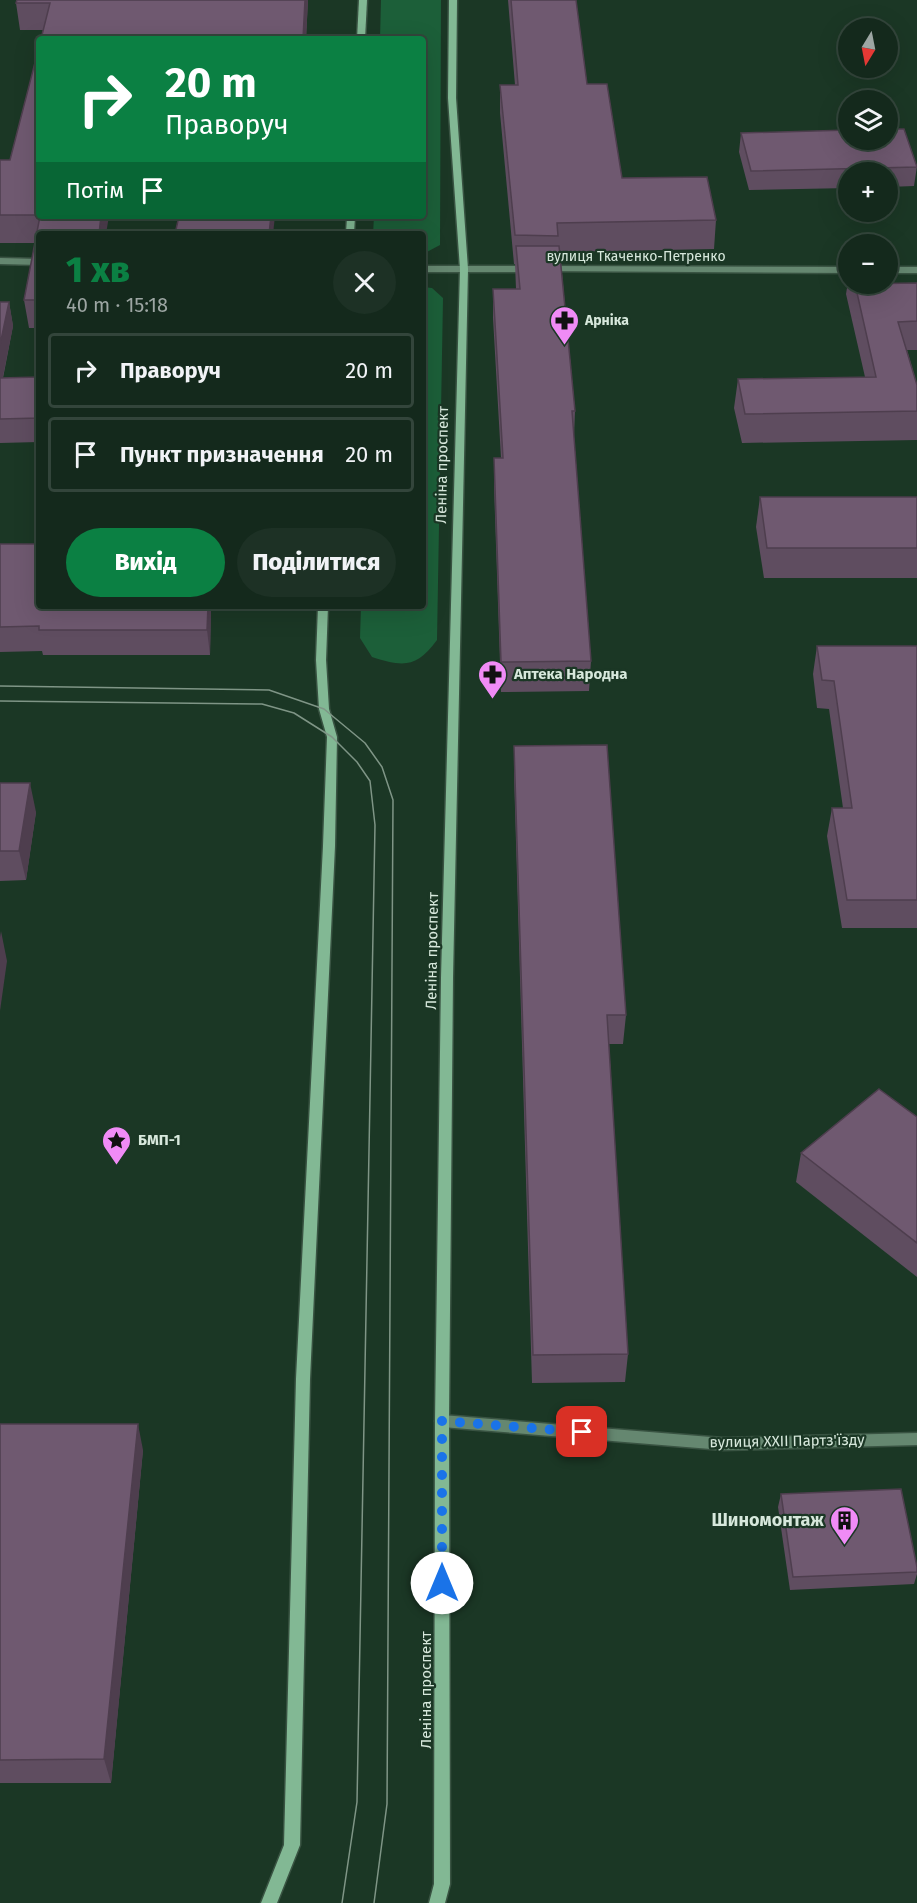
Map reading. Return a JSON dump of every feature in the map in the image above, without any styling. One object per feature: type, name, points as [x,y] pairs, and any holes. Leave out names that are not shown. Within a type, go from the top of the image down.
[{"type":"street","points":[[361,36],[363,0]]},
{"type":"street","name":"Леніна проспект","points":[[437,1903],[442,1884],[442,1421],[447,978],[464,269],[452,98],[453,0]]},
{"type":"street","points":[[0,261],[36,262]]},
{"type":"street","name":"вулиця Ткаченко-Петренко","points":[[426,269],[838,270]]},
{"type":"street","points":[[898,270],[917,270]]},
{"type":"street","points":[[269,1903],[292,1845],[303,1379],[329,846],[332,737],[324,709],[321,660],[323,609]]},
{"type":"street","name":"вулиця XXII Партз'їзду","points":[[442,1421],[723,1444],[917,1439]]},
{"type":"green space","points":[[381,0],[441,0],[440,245],[426,252],[426,231],[373,231],[374,219],[426,219],[426,36],[380,36]]},
{"type":"green space","points":[[426,287],[432,288],[443,298],[437,640],[416,660],[401,663],[372,657],[360,638],[361,609],[426,609]]},
{"type":"building","points":[[17,0],[305,0],[303,36],[42,36],[50,3],[16,3]]},
{"type":"building","points":[[511,0],[576,0],[587,84],[607,84],[622,178],[707,177],[716,220],[557,223],[558,236],[515,235],[500,85],[518,85]]},
{"type":"building","points":[[36,59],[36,215],[0,215],[0,160],[10,160]]},
{"type":"building","points":[[898,129],[904,129],[917,167],[898,167],[898,162],[838,162],[838,169],[751,171],[741,133],[838,130],[838,150],[898,150]]},
{"type":"building","points":[[39,219],[101,219],[99,231],[37,231]]},
{"type":"building","points":[[178,219],[271,219],[269,231],[176,231]]},
{"type":"building","points":[[36,237],[36,300],[24,300]]},
{"type":"building","points":[[516,246],[559,246],[575,411],[572,411],[591,661],[501,662],[494,458],[503,458],[493,289],[520,289]]},
{"type":"building","points":[[898,283],[917,283],[917,321],[898,322],[917,385],[917,411],[745,414],[738,379],[876,377],[857,294],[898,294]]},
{"type":"building","points":[[0,302],[9,302],[0,345]]},
{"type":"building","points":[[36,377],[36,418],[0,419],[0,378]]},
{"type":"building","points":[[760,497],[917,497],[917,548],[767,548]]},
{"type":"building","points":[[0,544],[36,544],[36,609],[208,609],[207,630],[39,630],[39,626],[0,627]]},
{"type":"building","points":[[817,646],[917,646],[917,900],[847,900],[832,808],[852,808],[834,681],[822,680]]},
{"type":"building","points":[[607,745],[626,1015],[607,1015],[628,1354],[533,1355],[514,746]]},
{"type":"building","points":[[0,783],[30,783],[19,851],[0,851]]},
{"type":"building","points":[[879,1089],[917,1117],[917,1243],[801,1153]]},
{"type":"building","points":[[0,1424],[138,1424],[104,1759],[0,1760]]},
{"type":"building","name":"Шиномонтаж","points":[[901,1489],[917,1572],[793,1577],[781,1494]]},
{"type":"tram line","points":[[0,686],[269,690],[324,709],[365,743],[382,767],[393,800],[387,1804],[374,1903]]},
{"type":"tram line","points":[[0,701],[262,704],[294,713],[332,737],[357,762],[370,781],[375,825],[357,1802],[342,1903]]},
{"type":"place","name":"Арніка","points":[[564,346]]},
{"type":"place","name":"Аптека Народна","points":[[493,700]]},
{"type":"place","name":"БМП-1","points":[[117,1166]]},
{"type":"place","name":"Шиномонтаж","points":[[845,1546]]},
{"type":"route","points":[[442,1583],[442,1421],[582,1432]]}]
